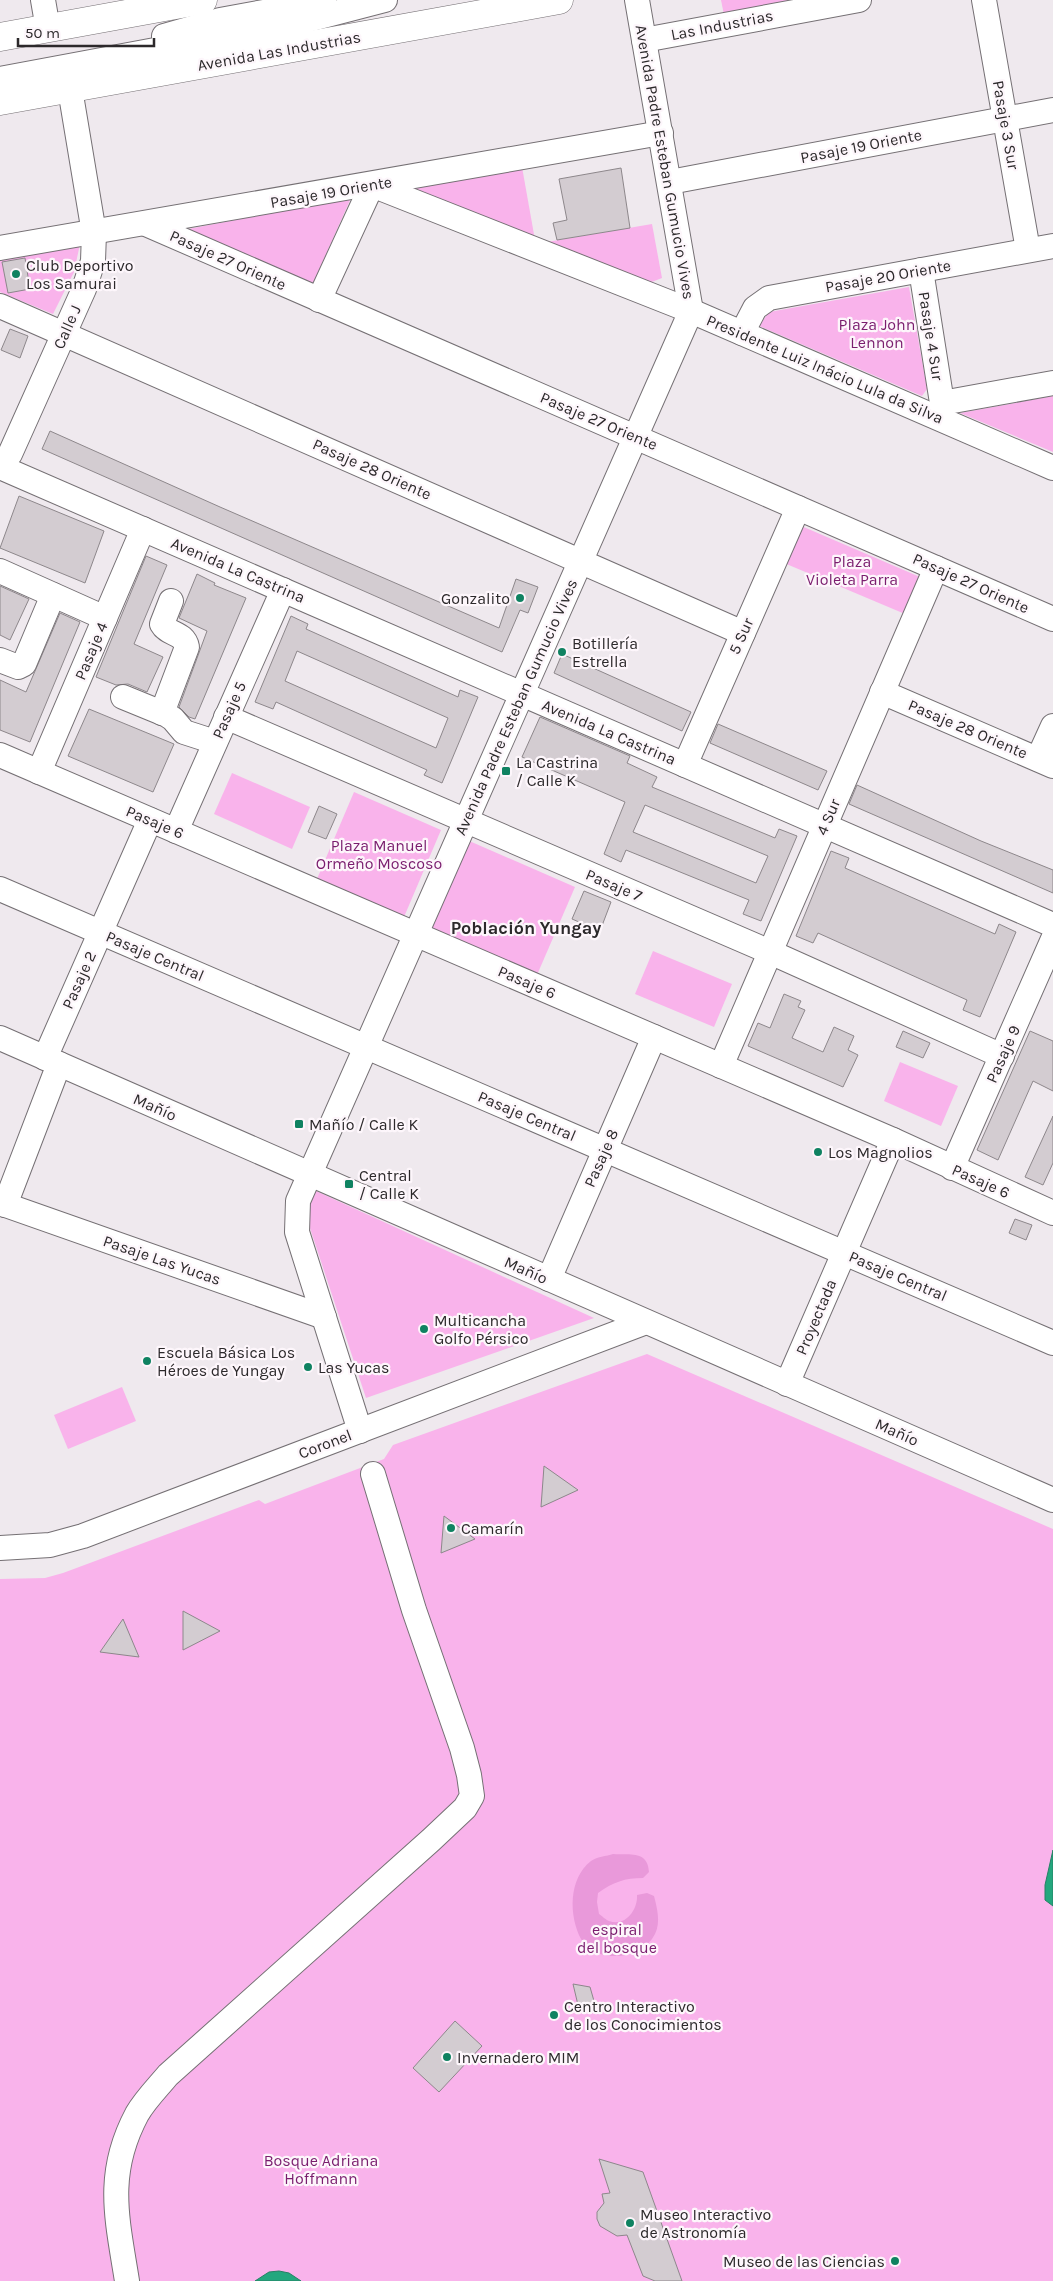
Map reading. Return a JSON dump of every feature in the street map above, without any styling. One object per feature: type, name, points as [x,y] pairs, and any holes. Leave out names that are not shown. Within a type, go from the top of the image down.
[{"type":"main road","points":[[0,38],[203,0]]},
{"type":"main road","name":"Avenida Las Industrias","points":[[0,101],[559,0]]},
{"type":"street","points":[[43,0],[48,29]]},
{"type":"street","points":[[0,70],[139,44],[220,20],[328,0]]},
{"type":"street","points":[[0,79],[289,25],[385,0]]},
{"type":"street","name":"Avenida Padre Esteban Gumucio Vives","points":[[360,1431],[296,1222],[298,1201],[691,311],[637,0]]},
{"type":"street","name":"Las Industrias","points":[[644,40],[859,0]]},
{"type":"street","name":"Pasaje 3 Sur","points":[[984,0],[1028,250]]},
{"type":"street","name":"Calle J","points":[[0,467],[10,454],[90,275],[95,247],[94,233],[70,88]]},
{"type":"street","name":"Pasaje 19 Oriente","points":[[670,182],[1053,110]]},
{"type":"street","name":"Pasaje 19 Oriente","points":[[0,248],[372,185],[661,133]]},
{"type":"street","points":[[319,300],[372,185]]},
{"type":"street","name":"Presidente Luiz Inácio Lula da Silva","points":[[372,185],[939,410],[1053,468]]},
{"type":"street","name":"Pasaje 27 Oriente","points":[[146,224],[1053,619]]},
{"type":"street","name":"Pasaje 20 Oriente","points":[[742,333],[755,308],[769,298],[1053,246]]},
{"type":"street","name":"Pasaje 4 Sur","points":[[921,270],[939,410]]},
{"type":"street","name":"Pasaje 28 Oriente","points":[[0,306],[743,633]]},
{"type":"street","points":[[939,410],[1053,383]]},
{"type":"street","name":"Avenida La Castrina","points":[[0,467],[1053,925]]},
{"type":"street","name":"5 Sur","points":[[684,764],[798,508]]},
{"type":"street","name":"Pasaje 4","points":[[39,772],[143,529]]},
{"type":"street","name":"4 Sur","points":[[721,1066],[936,568]]},
{"type":"street","points":[[0,571],[105,618]]},
{"type":"street","name":"Pasaje 5","points":[[176,831],[283,590]]},
{"type":"street","points":[[0,660],[18,667],[24,664],[53,595]]},
{"type":"street","points":[[162,713],[187,646],[182,637],[165,628],[162,624],[171,601]]},
{"type":"street","name":"Pasaje 28 Oriente","points":[[882,692],[1045,763]]},
{"type":"street","points":[[123,697],[173,718],[184,732],[215,742]]},
{"type":"street","name":"Pasaje 7","points":[[226,717],[770,952],[1002,1056]]},
{"type":"street","points":[[1045,763],[1053,726]]},
{"type":"street","name":"Pasaje 6","points":[[0,755],[893,1140],[1053,1213]]},
{"type":"street","name":"Pasaje 2","points":[[3,1204],[52,1061],[100,932],[150,820]]},
{"type":"street","name":"Pasaje Central","points":[[0,889],[1053,1343]]},
{"type":"street","name":"Pasaje 9","points":[[952,1168],[1053,939]]},
{"type":"street","name":"Pasaje 8","points":[[548,1279],[654,1037]]},
{"type":"street","name":"Mañío","points":[[0,1038],[1053,1500]]},
{"type":"street","name":"Proyectada","points":[[787,1384],[893,1140]]},
{"type":"street","name":"Pasaje Las Yucas","points":[[3,1204],[324,1317]]},
{"type":"street","name":"Coronel","points":[[0,1548],[50,1545],[83,1536],[646,1322]]},
{"type":"street","points":[[127,2281],[114,2203],[120,2150],[138,2112],[168,2075],[431,1840],[465,1808],[472,1796],[462,1748],[414,1610],[373,1474]]},
{"type":"green space","points":[[721,0],[828,0],[725,20]]},
{"type":"green space","points":[[522,167],[535,240],[402,188]]},
{"type":"green space","points":[[351,198],[311,288],[183,230]]},
{"type":"green space","points":[[652,224],[662,278],[644,285],[541,243]]},
{"type":"green space","points":[[80,244],[74,272],[53,314],[0,292],[0,258]]},
{"type":"green space","name":"Plaza John Lennon","points":[[909,287],[927,389],[922,396],[759,326],[769,312]]},
{"type":"green space","points":[[1053,396],[1053,452],[960,413]]},
{"type":"green space","name":"Plaza Violeta Parra","points":[[799,525],[920,577],[905,614],[784,563]]},
{"type":"green space","points":[[232,773],[310,807],[292,849],[214,814]]},
{"type":"green space","name":"Plaza Manuel Ormeño Moscoso","points":[[354,792],[441,830],[404,917],[317,879]]},
{"type":"green space","name":"Plaza Manuel Ormeño Moscoso","points":[[467,840],[575,887],[537,975],[429,929]]},
{"type":"green space","points":[[653,951],[732,984],[714,1027],[635,994]]},
{"type":"green space","points":[[900,1062],[958,1086],[941,1126],[884,1101]]},
{"type":"green space","points":[[316,1191],[594,1318],[366,1398],[304,1210]]},
{"type":"green space","name":"Bosque Adriana Hoffmann","points":[[647,1354],[1053,1529],[1053,2281],[0,2281],[0,1579],[45,1578],[63,1573],[259,1500],[265,1504],[384,1459],[393,1445]]},
{"type":"green space","points":[[122,1387],[136,1421],[68,1449],[54,1415]]},
{"type":"green space","name":"espiral del bosque","points":[[613,1854],[631,1854],[641,1857],[648,1865],[649,1872],[643,1878],[619,1881],[598,1893],[599,1914],[609,1921],[615,1922],[626,1919],[633,1911],[637,1895],[647,1893],[654,1896],[658,1920],[655,1934],[642,1948],[634,1953],[615,1956],[595,1952],[585,1946],[577,1930],[573,1909],[575,1888],[583,1869],[593,1860]]},
{"type":"shaded area","points":[[1053,1850],[1053,1906],[1045,1900],[1045,1885]]},
{"type":"shaded area","points":[[269,2272],[289,2273],[301,2281],[255,2281]]},
{"type":"building","points":[[621,168],[630,228],[557,240],[553,223],[567,220],[559,179]]},
{"type":"building","name":"Club Deportivo Los Samurai","points":[[25,258],[30,289],[8,293],[2,262]]},
{"type":"building","points":[[10,329],[28,336],[20,358],[1,350]]},
{"type":"building","points":[[50,431],[499,628],[516,579],[538,587],[528,613],[520,610],[502,652],[42,449]]},
{"type":"building","points":[[19,496],[104,531],[85,583],[0,548]]},
{"type":"building","points":[[146,556],[167,565],[134,644],[163,657],[147,692],[128,684],[116,685],[96,677]]},
{"type":"building","points":[[197,574],[215,583],[214,585],[246,598],[195,719],[189,717],[179,707],[207,631],[179,618]]},
{"type":"building","points":[[0,586],[29,599],[10,640],[0,635]]},
{"type":"building","points":[[60,613],[80,622],[30,742],[0,730],[0,680],[26,692]]},
{"type":"building","points":[[291,616],[308,624],[306,629],[458,697],[460,690],[478,697],[442,783],[424,775],[427,770],[276,702],[273,709],[255,702]],"holes":[[[297,651],[448,718],[436,748],[285,681]]]},
{"type":"building","points":[[562,654],[691,712],[682,731],[554,673]]},
{"type":"building","points":[[89,709],[174,744],[153,792],[68,756]]},
{"type":"building","points":[[540,717],[630,756],[627,763],[657,777],[652,787],[775,838],[779,829],[797,836],[761,921],[743,914],[749,900],[626,850],[621,862],[604,854],[625,802],[522,757]],"holes":[[[645,805],[768,856],[756,883],[633,832]]]},
{"type":"building","points":[[718,724],[827,771],[818,790],[710,743]]},
{"type":"building","points":[[857,785],[981,841],[1053,870],[1053,893],[849,804]]},
{"type":"building","points":[[319,806],[337,814],[326,839],[308,832]]},
{"type":"building","points":[[831,851],[849,858],[845,868],[995,934],[999,924],[1016,932],[980,1017],[963,1010],[967,1000],[818,933],[813,943],[796,936]]},
{"type":"building","points":[[584,891],[611,902],[600,931],[572,919]]},
{"type":"building","points":[[784,994],[801,1001],[798,1007],[805,1010],[792,1038],[823,1052],[834,1027],[854,1036],[848,1050],[858,1055],[843,1087],[748,1046],[758,1023],[770,1028]]},
{"type":"building","points":[[903,1031],[930,1043],[923,1058],[896,1047]]},
{"type":"building","points":[[1030,1031],[1053,1041],[1053,1091],[1033,1081],[998,1160],[977,1150]]},
{"type":"building","points":[[1053,1116],[1053,1163],[1043,1185],[1025,1177]]},
{"type":"building","points":[[1015,1219],[1032,1225],[1026,1240],[1009,1233]]},
{"type":"building","points":[[544,1466],[578,1490],[541,1507]]},
{"type":"building","name":"Camarín","points":[[444,1516],[475,1539],[441,1553]]},
{"type":"building","points":[[183,1611],[220,1631],[183,1650]]},
{"type":"building","points":[[123,1619],[139,1657],[100,1652]]},
{"type":"building","points":[[573,1984],[590,1987],[596,2008],[578,2005]]},
{"type":"building","name":"Invernadero MIM","points":[[455,2021],[482,2046],[439,2092],[413,2068]]},
{"type":"building","name":"Museo Interactivo de Astronomía","points":[[599,2159],[643,2172],[682,2281],[655,2281],[643,2276],[627,2235],[617,2236],[600,2226],[597,2212],[604,2203],[602,2194],[610,2193]]},
{"type":"place","name":"Club Deportivo Los Samurai","points":[[16,274]]},
{"type":"place","name":"Gonzalito","points":[[520,598]]},
{"type":"place","name":"Botillería Estrella","points":[[562,652]]},
{"type":"place","name":"La Castrina / Calle K","points":[[506,771]]},
{"type":"place","name":"Mañío / Calle K","points":[[299,1124]]},
{"type":"place","name":"Los Magnolios","points":[[818,1152]]},
{"type":"place","name":"Central / Calle K","points":[[349,1184]]},
{"type":"place","name":"Multicancha Golfo Pérsico","points":[[424,1329]]},
{"type":"place","name":"Escuela Básica Los Héroes de Yungay","points":[[147,1361]]},
{"type":"place","name":"Las Yucas","points":[[308,1367]]},
{"type":"place","name":"Camarín","points":[[451,1528]]},
{"type":"place","name":"Centro Interactivo de los Conocimientos","points":[[554,2015]]},
{"type":"place","name":"Invernadero MIM","points":[[447,2057]]},
{"type":"place","name":"Museo Interactivo de Astronomía","points":[[630,2223]]},
{"type":"place","name":"Museo de las Ciencias","points":[[895,2261]]},
{"type":"district","name":"Población Yungay","points":[[526,928]]}]
